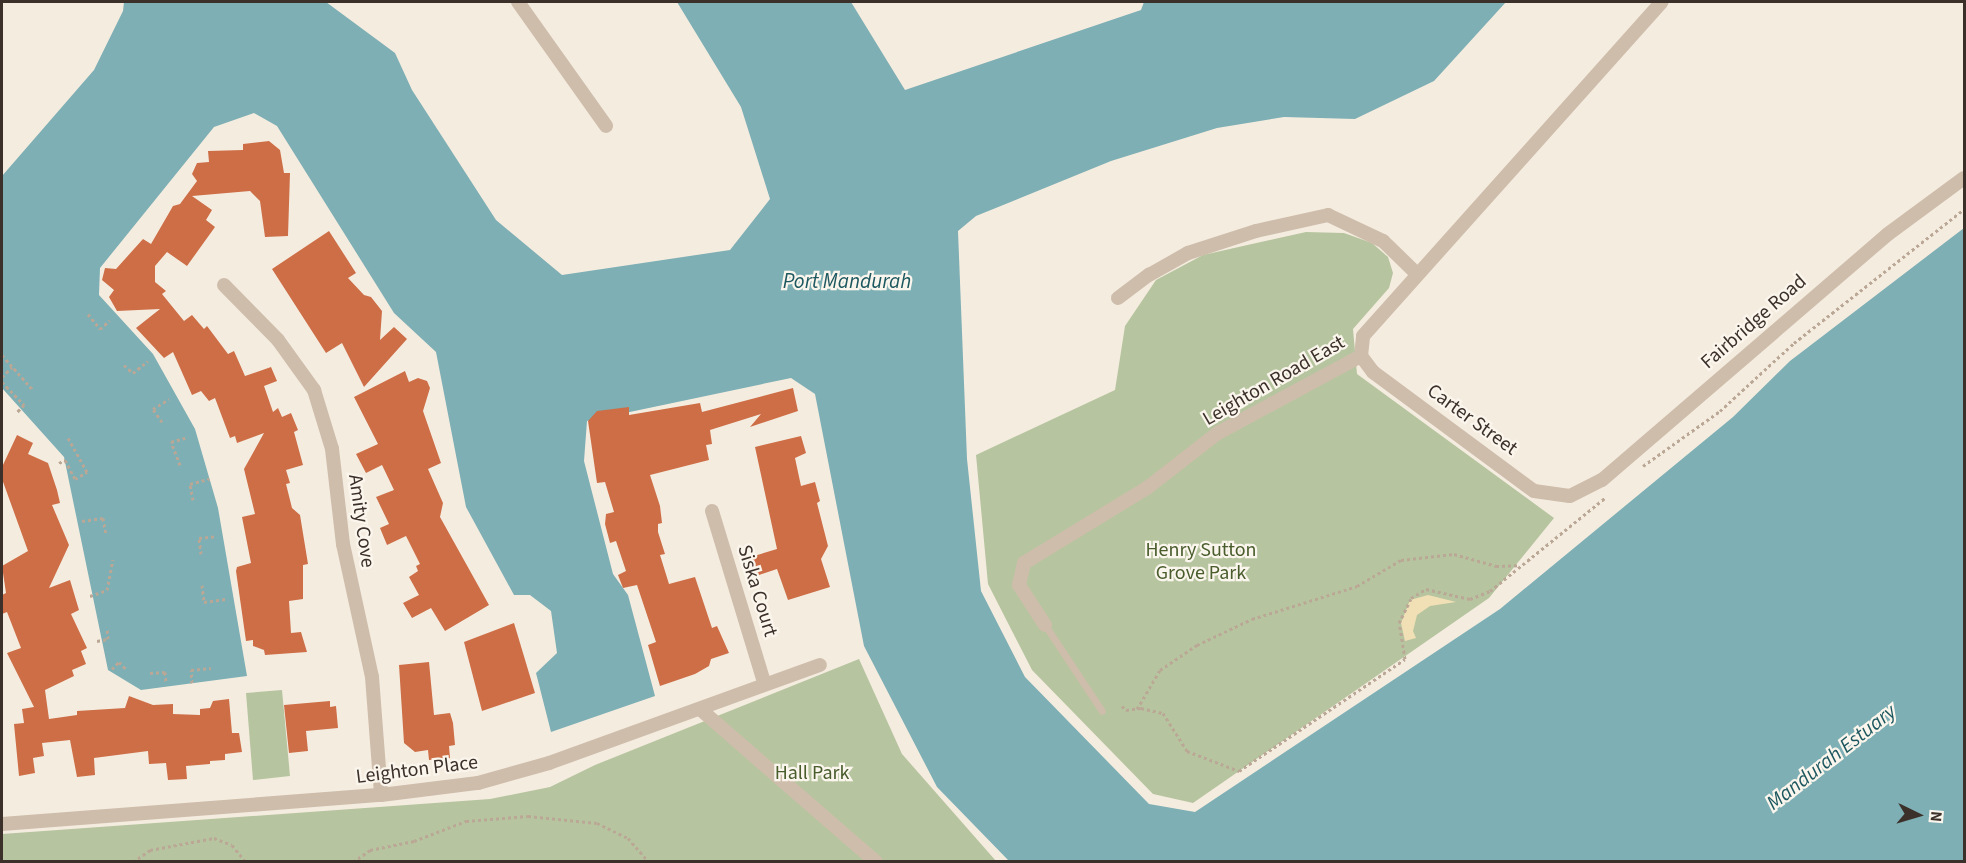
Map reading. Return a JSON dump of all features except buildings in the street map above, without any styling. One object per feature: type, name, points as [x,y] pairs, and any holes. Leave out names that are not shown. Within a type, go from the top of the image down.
[{"type":"street","points":[[519,2],[606,126]]},
{"type":"street","name":"Leighton Road East","points":[[1045,625],[1019,585],[1023,563],[1147,488],[1218,433],[1361,356],[1363,336],[1662,2]]},
{"type":"street","name":"Fairbridge Road","points":[[1570,496],[1602,480],[1888,234],[1965,178]]},
{"type":"street","points":[[1118,298],[1149,275],[1188,253],[1256,231],[1328,215],[1383,241],[1417,274]]},
{"type":"street","name":"Amity Cove","points":[[224,285],[278,340],[314,390],[332,448],[343,544],[372,677],[381,795]]},
{"type":"street","name":"Carter Street","points":[[1361,356],[1373,372],[1534,491],[1570,496]]},
{"type":"street","name":"Siska Court","points":[[712,511],[764,682]]},
{"type":"street","name":"Leighton Place","points":[[2,824],[381,795],[478,783],[700,709],[764,682],[820,665]]},
{"type":"street","points":[[700,709],[876,861]]},
{"type":"lane","name":"Leighton Road East","points":[[1045,625],[1102,711]]},
{"type":"path","points":[[1635,473],[1720,411],[1802,336],[1965,209]]},
{"type":"path","points":[[88,314],[100,329],[111,320]]},
{"type":"path","points":[[2,356],[33,390]]},
{"type":"path","points":[[124,365],[133,373],[148,361]]},
{"type":"path","points":[[2,377],[12,367]]},
{"type":"path","points":[[2,382],[24,405],[17,412]]},
{"type":"path","points":[[162,422],[153,409],[169,399]]},
{"type":"path","points":[[180,465],[171,442],[188,437]]},
{"type":"path","points":[[59,464],[65,460],[75,479],[87,472],[68,438]]},
{"type":"path","points":[[193,500],[190,484],[209,479]]},
{"type":"path","points":[[1122,706],[1126,710],[1137,709],[1163,713],[1187,751],[1239,771],[1405,660],[1399,623],[1411,598],[1426,589],[1470,599],[1490,591],[1612,492]]},
{"type":"path","points":[[82,521],[103,518],[106,535]]},
{"type":"path","points":[[201,554],[199,537],[217,536]]},
{"type":"path","points":[[1137,709],[1160,670],[1197,645],[1252,619],[1357,586],[1401,560],[1454,554],[1496,566],[1522,565]]},
{"type":"path","points":[[90,596],[106,590],[113,560]]},
{"type":"path","points":[[202,585],[204,602],[226,600]]},
{"type":"path","points":[[97,641],[108,639],[107,627]]},
{"type":"path","points":[[112,669],[119,662],[127,669]]},
{"type":"path","points":[[192,683],[191,670],[211,668]]},
{"type":"path","points":[[150,673],[165,672],[166,683]]},
{"type":"path","points":[[353,861],[370,850],[414,841],[466,821],[528,816],[597,823],[628,838],[649,861]]},
{"type":"path","points":[[133,861],[150,850],[214,838],[232,845],[246,861]]},
{"type":"green space","name":"Henry Sutton Grove Park","points":[[1306,232],[1344,233],[1372,243],[1388,257],[1393,273],[1389,288],[1353,329],[1357,374],[1554,518],[1489,598],[1193,803],[1153,794],[1032,670],[988,584],[976,455],[1115,390],[1125,326],[1156,280],[1203,255]]},
{"type":"green space","name":"Hall Park","points":[[859,659],[902,754],[996,861],[2,862],[2,834],[490,799],[550,787],[595,765]]},
{"type":"green space","points":[[282,690],[290,776],[253,780],[246,693]]},
{"type":"sand","points":[[1428,595],[1456,602],[1430,606],[1417,615],[1413,631],[1416,638],[1405,641],[1401,623],[1410,600]]},
{"type":"water","name":"Port Mandurah","points":[[124,2],[326,2],[395,53],[412,90],[496,220],[562,275],[730,250],[770,199],[741,107],[677,2],[851,2],[905,90],[1141,10],[1144,2],[1506,2],[1434,81],[1355,119],[1284,117],[1217,128],[1111,161],[976,216],[958,231],[967,459],[981,591],[1025,677],[1149,804],[1195,812],[1500,609],[1733,417],[1790,361],[1964,228],[1964,861],[1009,861],[937,787],[864,646],[815,394],[791,378],[587,421],[584,461],[613,574],[628,595],[655,696],[551,732],[536,673],[557,653],[551,611],[530,595],[514,595],[466,507],[436,352],[394,313],[277,126],[254,113],[214,127],[100,268],[99,295],[153,354],[195,429],[218,508],[247,676],[141,690],[108,670],[64,457],[2,388],[2,176],[94,70],[123,11]]},
{"type":"water label","name":"Mandurah Estuary","points":[[1831,757]]}]
